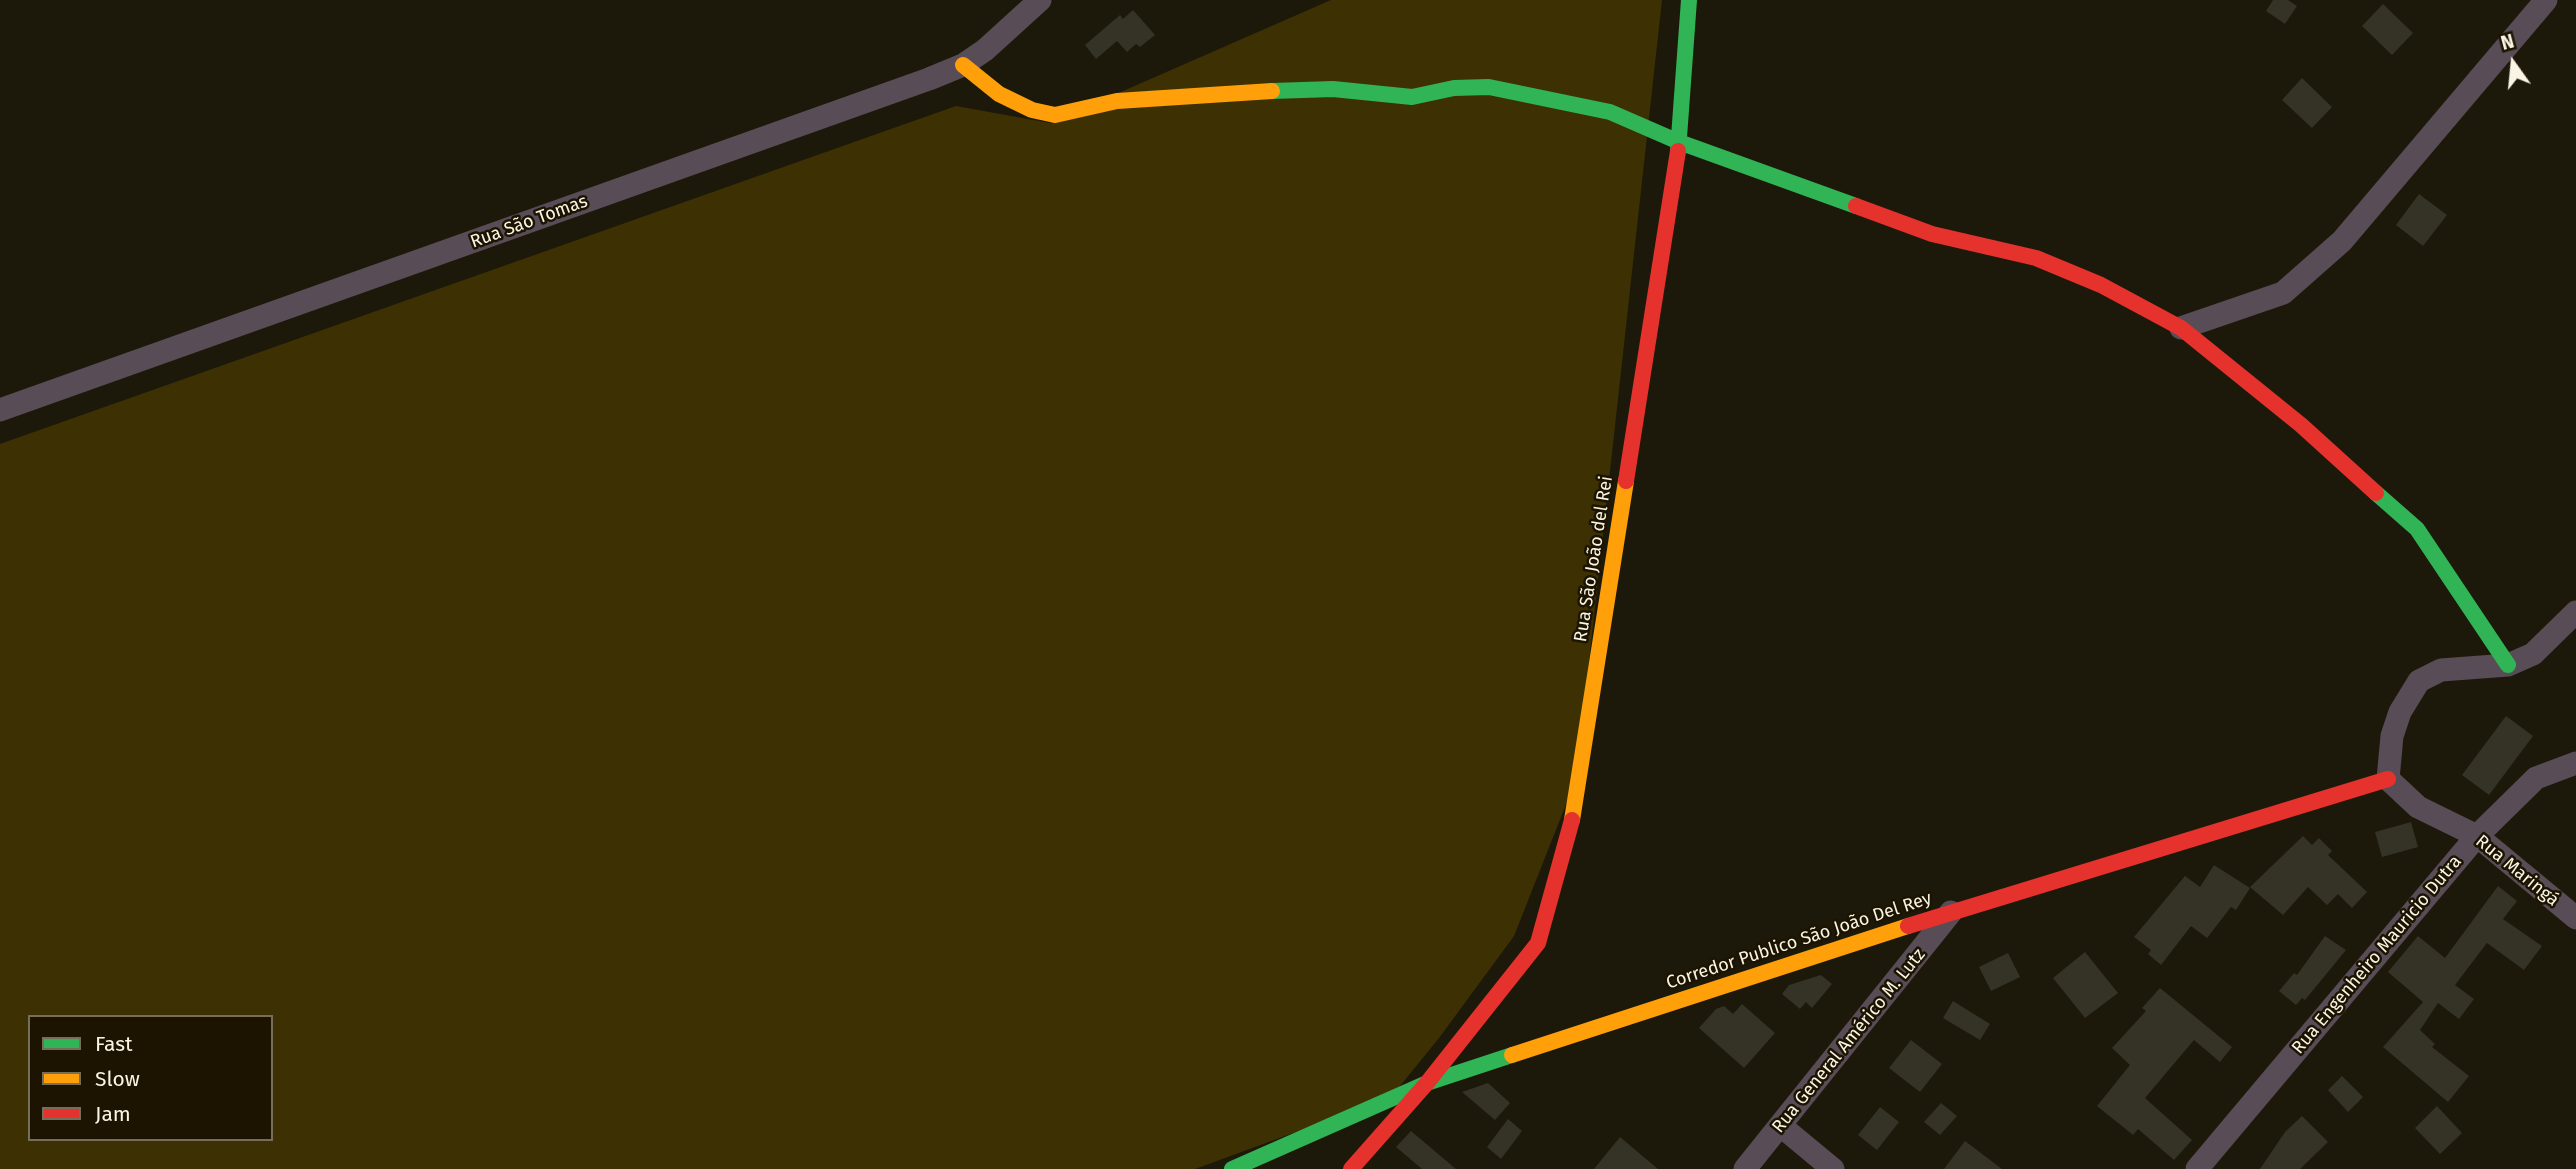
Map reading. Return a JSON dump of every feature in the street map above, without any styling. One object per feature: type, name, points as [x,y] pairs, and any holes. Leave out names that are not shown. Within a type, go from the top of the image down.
[{"type":"street","name":"Rua São Tomas","points":[[0,410],[916,84],[963,65],[985,50],[1040,0]]},
{"type":"street","name":"Rua São João del Rei","points":[[1351,1169],[1427,1083],[1538,943],[1574,814],[1678,142],[1689,0]]},
{"type":"street","points":[[2181,328],[2283,293],[2342,241],[2546,0]]},
{"type":"street","points":[[963,65],[999,94],[1032,110],[1055,115],[1117,102],[1246,92],[1333,89],[1412,97],[1454,88],[1489,87],[1610,112],[1678,142],[1932,234],[2036,258],[2101,285],[2181,328],[2301,425],[2417,529],[2508,665]]},
{"type":"street","points":[[2388,779],[2392,736],[2400,712],[2419,681],[2441,670],[2508,665],[2533,654],[2576,612]]},
{"type":"street","name":"Rua Engenheiro Mauricio Dutra","points":[[2197,1169],[2477,836],[2536,778],[2576,763]]},
{"type":"street","name":"Corredor Publico São João Del Rey","points":[[1232,1169],[1427,1083],[1952,912],[2388,779]]},
{"type":"street","name":"Rua Maringá","points":[[2388,779],[2418,807],[2477,836],[2576,918]]},
{"type":"street","name":"Rua General Américo M. Lutz","points":[[1745,1169],[1952,912]]},
{"type":"street","points":[[1781,1126],[1833,1169]]},
{"type":"shaded area","points":[[1331,0],[1662,0],[1576,779],[1514,936],[1439,1038],[1391,1097],[1195,1169],[0,1169],[0,444],[956,106],[1050,123]]},
{"type":"building","points":[[2273,0],[2288,0],[2297,6],[2285,24],[2266,11]]},
{"type":"building","points":[[2383,4],[2413,33],[2392,55],[2362,26]]},
{"type":"building","points":[[1133,10],[1155,35],[1140,47],[1136,44],[1127,52],[1117,41],[1096,59],[1085,45],[1120,15],[1123,19]]},
{"type":"building","points":[[2302,78],[2332,107],[2312,128],[2282,100]]},
{"type":"building","points":[[2419,194],[2447,215],[2423,246],[2396,225]]},
{"type":"building","points":[[2506,716],[2533,736],[2489,795],[2462,775]]},
{"type":"building","points":[[2411,822],[2418,847],[2382,857],[2375,832]]},
{"type":"building","points":[[2303,836],[2312,845],[2319,838],[2332,851],[2328,855],[2367,892],[2352,908],[2338,894],[2327,905],[2308,887],[2283,915],[2250,887]]},
{"type":"building","points":[[2214,865],[2250,888],[2236,910],[2231,907],[2207,938],[2191,926],[2161,965],[2148,954],[2151,950],[2134,937],[2185,876],[2200,887]]},
{"type":"building","points":[[2498,886],[2517,901],[2503,919],[2542,946],[2524,970],[2487,943],[2455,985],[2474,999],[2459,1019],[2438,1003],[2420,1030],[2435,1044],[2432,1047],[2469,1076],[2448,1102],[2383,1047],[2423,1002],[2388,972],[2418,936],[2445,958]]},
{"type":"building","points":[[2325,936],[2346,950],[2305,1000],[2302,998],[2296,1005],[2279,991],[2294,973],[2297,975]]},
{"type":"building","points":[[2085,952],[2118,993],[2085,1018],[2053,978]]},
{"type":"building","points":[[2008,953],[2020,977],[1991,991],[1979,967]]},
{"type":"building","points":[[1821,975],[1832,984],[1812,1008],[1806,1002],[1800,1009],[1782,994],[1789,985]]},
{"type":"building","points":[[2160,988],[2232,1047],[2220,1062],[2194,1040],[2145,1098],[2192,1140],[2174,1160],[2138,1129],[2133,1135],[2097,1106],[2130,1065],[2112,1048],[2146,1011],[2142,1008]]},
{"type":"building","points":[[1953,1001],[1990,1024],[1980,1040],[1943,1018]]},
{"type":"building","points":[[1742,1004],[1775,1033],[1744,1068],[1699,1028],[1716,1009],[1724,1006],[1733,1014]]},
{"type":"building","points":[[1911,1040],[1942,1064],[1920,1092],[1889,1068]]},
{"type":"building","points":[[2342,1076],[2363,1097],[2348,1112],[2328,1090]]},
{"type":"building","points":[[1488,1083],[1510,1103],[1495,1120],[1462,1092]]},
{"type":"building","points":[[1941,1103],[1957,1116],[1940,1135],[1924,1122]]},
{"type":"building","points":[[2437,1106],[2462,1133],[2440,1154],[2415,1128]]},
{"type":"building","points":[[1880,1107],[1899,1122],[1877,1150],[1858,1135]]},
{"type":"building","points":[[2302,1116],[2328,1142],[2300,1169],[2260,1169],[2285,1132]]},
{"type":"building","points":[[1508,1119],[1522,1131],[1501,1159],[1487,1147]]},
{"type":"building","points":[[1411,1131],[1456,1169],[1422,1169],[1396,1147]]},
{"type":"building","points":[[1620,1137],[1658,1169],[1594,1169]]},
{"type":"building","points":[[1965,1141],[2002,1169],[1944,1169]]},
{"type":"traffic: fast","points":[[1678,151],[1689,0]]},
{"type":"traffic: fast","points":[[1272,91],[1333,89],[1412,97],[1454,88],[1489,87],[1610,112],[1679,142],[1856,206]]},
{"type":"traffic: fast","points":[[2376,493],[2417,529],[2508,665]]},
{"type":"traffic: fast","points":[[1232,1169],[1427,1083],[1512,1055]]},
{"type":"traffic: slow","points":[[963,65],[999,94],[1032,110],[1055,115],[1117,101],[1272,91]]},
{"type":"traffic: slow","points":[[1572,820],[1626,481]]},
{"type":"traffic: slow","points":[[1512,1055],[1908,926]]},
{"type":"traffic: jam","points":[[1626,481],[1678,151]]},
{"type":"traffic: jam","points":[[1856,206],[1932,234],[2036,258],[2101,285],[2181,328],[2301,425],[2376,493]]},
{"type":"traffic: jam","points":[[1908,926],[2388,779]]},
{"type":"traffic: jam","points":[[1351,1169],[1427,1083],[1538,943],[1572,820]]}]
